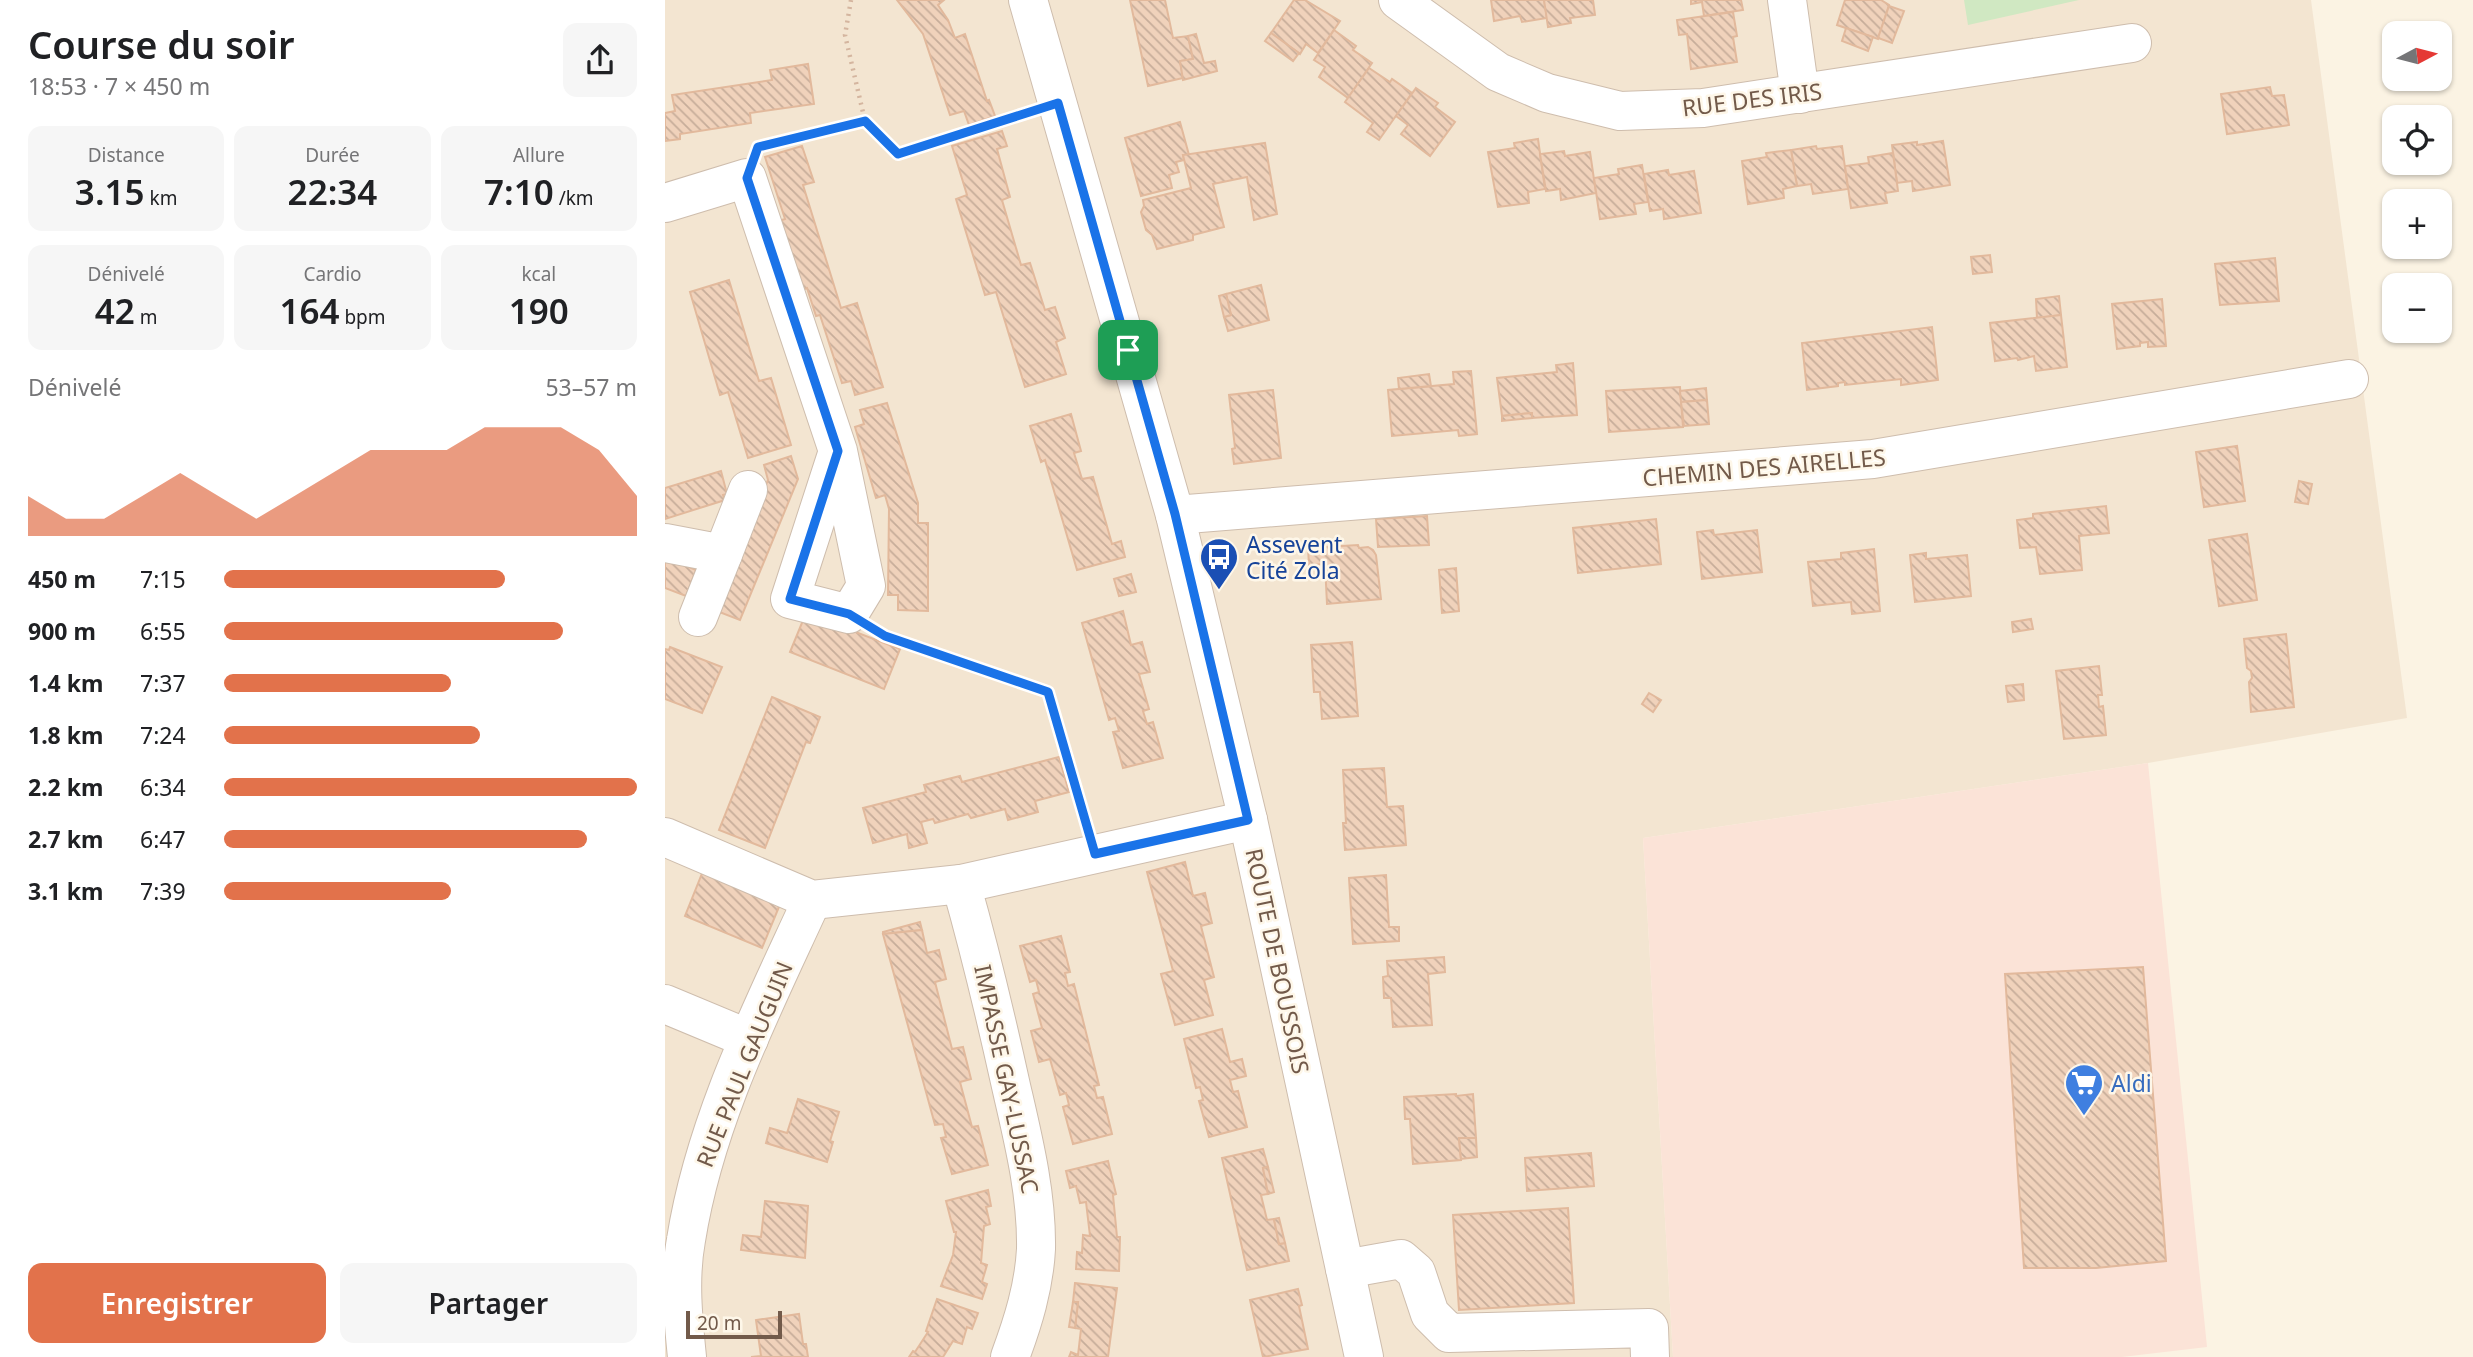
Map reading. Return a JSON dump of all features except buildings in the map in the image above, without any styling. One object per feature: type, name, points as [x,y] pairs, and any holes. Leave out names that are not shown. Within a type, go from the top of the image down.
[{"type":"street","name":"ROUTE DE BOUSSOIS","points":[[1028,0],[1175,514],[1248,820],[1364,1357]]},
{"type":"street","name":"RUE DES IRIS","points":[[1398,0],[1498,72],[1548,93],[1620,111],[1703,108],[2132,43]]},
{"type":"street","points":[[1787,0],[1800,94]]},
{"type":"street","points":[[665,203],[747,178],[838,451],[866,586],[849,614],[790,599],[838,451]]},
{"type":"street","name":"CHEMIN DES AIRELLES","points":[[1175,514],[1873,459],[2349,379]]},
{"type":"street","points":[[698,617],[748,489]]},
{"type":"street","points":[[665,543],[723,554]]},
{"type":"street","points":[[665,836],[812,900],[961,884],[1248,820]]},
{"type":"street","name":"IMPASSE GAY-LUSSAC","points":[[961,884],[986,973],[1024,1142],[1034,1211],[1036,1248],[1032,1286],[1010,1357]]},
{"type":"street","name":"RUE PAUL GAUGUIN","points":[[687,1357],[682,1309],[685,1242],[698,1180],[748,1039],[812,900]]},
{"type":"street","points":[[665,1004],[748,1039]]},
{"type":"street","points":[[1345,1269],[1401,1259],[1416,1272],[1430,1314],[1449,1333],[1649,1328],[1650,1357]]},
{"type":"path","points":[[851,0],[845,35],[865,121],[898,154],[1058,103]]},
{"type":"path","points":[[747,178],[758,147],[865,121]]},
{"type":"path","points":[[849,614],[885,636],[1048,692],[1095,854]]},
{"type":"shaded area","points":[[665,0],[2311,0],[2407,718],[2148,763],[1643,838],[1673,1357],[665,1357]]},
{"type":"shaded area","points":[[2148,763],[2207,1347],[2122,1357],[1673,1357],[1643,838]]},
{"type":"green space","points":[[1964,0],[2079,0],[1968,25]]},
{"type":"place","name":"Assevent Cité Zola","points":[[1219,591]]},
{"type":"place","name":"Aldi","points":[[2084,1117]]},
{"type":"route","points":[[1058,103],[1128,350],[1175,514],[1248,820],[1095,854],[1048,692],[885,636],[849,614],[790,599],[838,451],[747,178],[758,147],[865,121],[898,154],[1058,103]]}]
